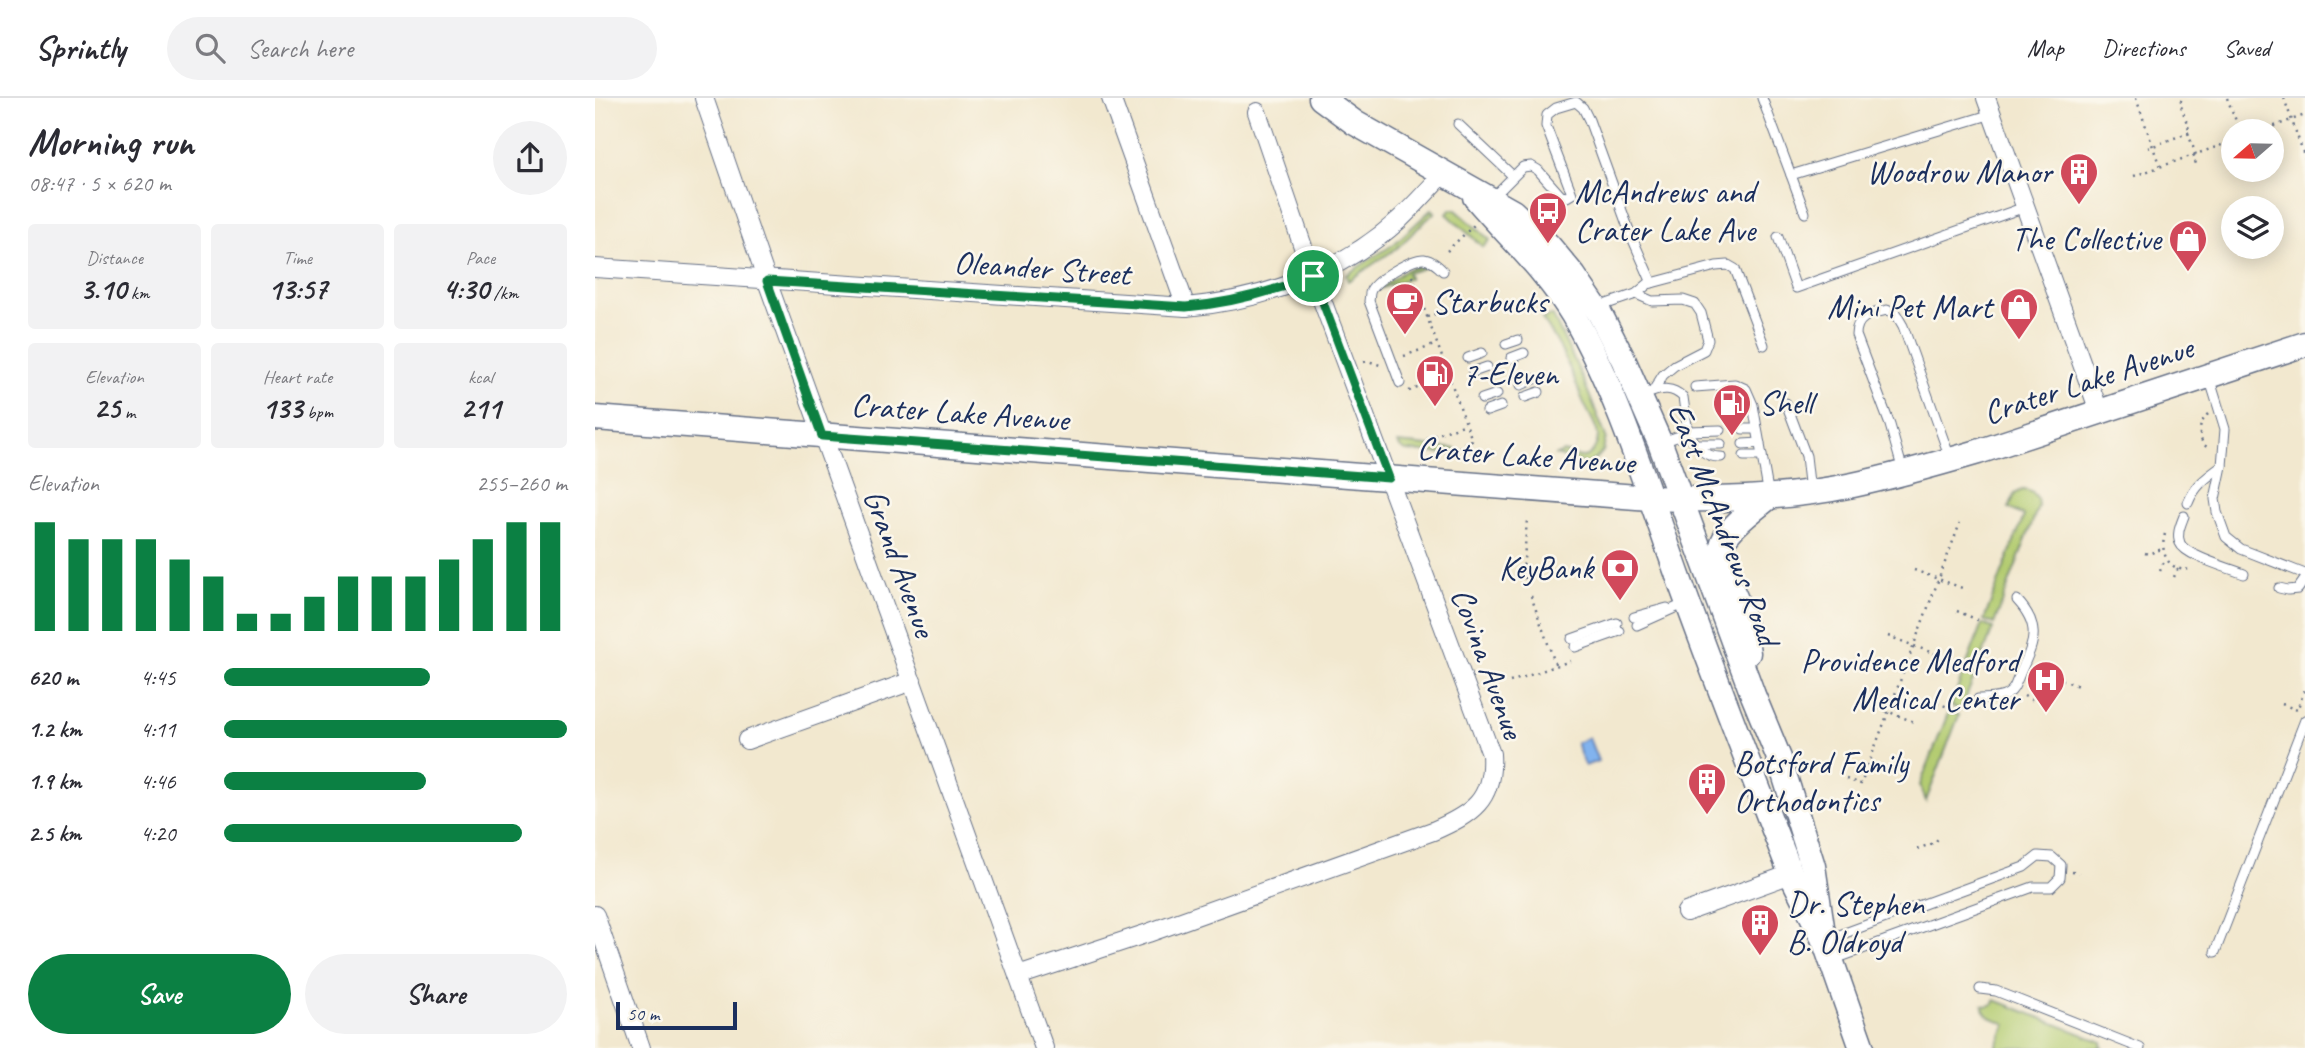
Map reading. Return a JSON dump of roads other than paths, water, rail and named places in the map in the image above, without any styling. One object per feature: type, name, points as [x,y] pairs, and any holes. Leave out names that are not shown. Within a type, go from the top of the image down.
[{"type":"main road","name":"East McAndrews Road","points":[[1334,104],[1355,123],[1513,212],[1548,245],[1596,308],[1647,394],[1660,443],[1779,758],[1813,866],[1827,950]]},
{"type":"main road","name":"East McAndrews Road","points":[[1468,188],[1499,226],[1530,257],[1557,292],[1589,346],[1650,498],[1681,605],[1791,874],[1827,950],[1862,1048]]},
{"type":"main road","name":"Crater Lake Avenue","points":[[595,418],[1650,498],[1718,500],[1769,497],[1854,485],[1951,460],[2305,344]]},
{"type":"main road","points":[[1753,695],[1744,618],[1723,563],[1722,549],[1724,539],[1734,527],[1769,497]]},
{"type":"street","name":"Grand Avenue","points":[[704,98],[822,436],[1044,1048]]},
{"type":"street","points":[[1111,98],[1186,307]]},
{"type":"street","points":[[1989,106],[2099,411]]},
{"type":"street","name":"Covina Avenue","points":[[1018,976],[1148,933],[1433,831],[1465,815],[1485,795],[1490,783],[1491,754],[1313,276],[1257,113]]},
{"type":"street","name":"Oleander Street","points":[[595,268],[1186,307],[1219,304],[1313,276],[1350,256],[1392,226],[1444,172]]},
{"type":"street","points":[[747,740],[912,681]]},
{"type":"street","points":[[1686,912],[1791,874]]},
{"type":"street","points":[[595,915],[641,1048]]},
{"type":"lane","points":[[1762,98],[1805,213]]},
{"type":"lane","points":[[1490,200],[1523,167],[1531,166],[1538,170],[1561,196],[1572,194],[1546,126],[1547,115],[1556,108],[1576,102],[1583,108],[1589,120],[1651,283]]},
{"type":"lane","points":[[1791,175],[1989,106]]},
{"type":"lane","points":[[1458,124],[1513,176]]},
{"type":"lane","points":[[1778,237],[1796,288],[2025,207]]},
{"type":"lane","points":[[1400,383],[1369,302],[1370,292],[1375,285],[1414,261],[1423,259],[1435,263],[1443,271]]},
{"type":"lane","points":[[1596,308],[1636,294],[1651,283],[1728,265],[1735,269],[1764,345]]},
{"type":"lane","points":[[1636,294],[1652,301],[1683,300],[1695,304],[1701,313],[1708,340],[1704,349],[1675,365],[1647,394]]},
{"type":"lane","points":[[1903,472],[1890,425],[1856,335],[1856,325],[1863,317],[1887,310],[1896,314],[1903,326],[1951,460]]},
{"type":"lane","points":[[1506,344],[1518,340]]},
{"type":"lane","points":[[1468,358],[1482,353]]},
{"type":"lane","points":[[1511,358],[1524,353]]},
{"type":"lane","points":[[1472,372],[1487,367]]},
{"type":"lane","points":[[2208,375],[2225,429],[2222,466],[2215,499],[2226,537],[2241,549],[2305,574]]},
{"type":"lane","points":[[1521,385],[1535,379]]},
{"type":"lane","points":[[1695,387],[1735,384],[1746,389],[1753,405],[1769,497]]},
{"type":"lane","points":[[1647,394],[1675,390],[1683,397],[1688,432],[1695,444],[1705,453],[1721,457]]},
{"type":"lane","points":[[1525,397],[1539,392]]},
{"type":"lane","points":[[1482,399],[1496,394]]},
{"type":"lane","points":[[1786,403],[1805,456],[1810,492]]},
{"type":"lane","points":[[1487,411],[1501,406]]},
{"type":"lane","points":[[1743,429],[1758,429]]},
{"type":"lane","points":[[1660,443],[1688,432],[1720,430]]},
{"type":"lane","points":[[1743,444],[1760,443]]},
{"type":"lane","points":[[1695,444],[1721,444]]},
{"type":"lane","points":[[1744,456],[1762,456]]},
{"type":"lane","points":[[2188,503],[2200,482],[2222,466]]},
{"type":"lane","points":[[2184,516],[2178,531],[2179,542],[2186,551],[2244,574]]},
{"type":"lane","points":[[2279,587],[2298,589],[2305,579]]},
{"type":"lane","points":[[1978,699],[2006,696],[2014,691],[2034,634],[2032,619],[2017,600]]},
{"type":"lane","points":[[1635,621],[1648,612],[1681,605]]},
{"type":"lane","points":[[1574,643],[1619,627]]},
{"type":"lane","points":[[2215,952],[2305,720]]},
{"type":"lane","points":[[2039,856],[2052,857],[2061,865],[2060,878],[2051,887],[2033,887],[1827,950],[2024,867],[2039,856]]},
{"type":"lane","points":[[1980,989],[1996,991],[2140,1048]]},
{"type":"water","points":[[1589,738],[1598,761],[1585,766],[1576,743]]},
{"type":"place","name":"Woodrow Manor","points":[[2079,206]]},
{"type":"place","name":"McAndrews and Crater Lake Ave","points":[[1548,245]]},
{"type":"place","name":"The Collective","points":[[2188,273]]},
{"type":"place","name":"Starbucks","points":[[1405,336]]},
{"type":"place","name":"Mini Pet Mart","points":[[2019,341]]},
{"type":"place","name":"7-Eleven","points":[[1435,408]]},
{"type":"place","name":"Shell","points":[[1732,437]]},
{"type":"place","name":"KeyBank","points":[[1620,602]]},
{"type":"place","name":"Providence Medford Medical Center","points":[[2046,714]]},
{"type":"place","name":"Botsford Family Orthodontics","points":[[1707,816]]},
{"type":"place","name":"Dr. Stephen B. Oldroyd","points":[[1760,957]]}]
